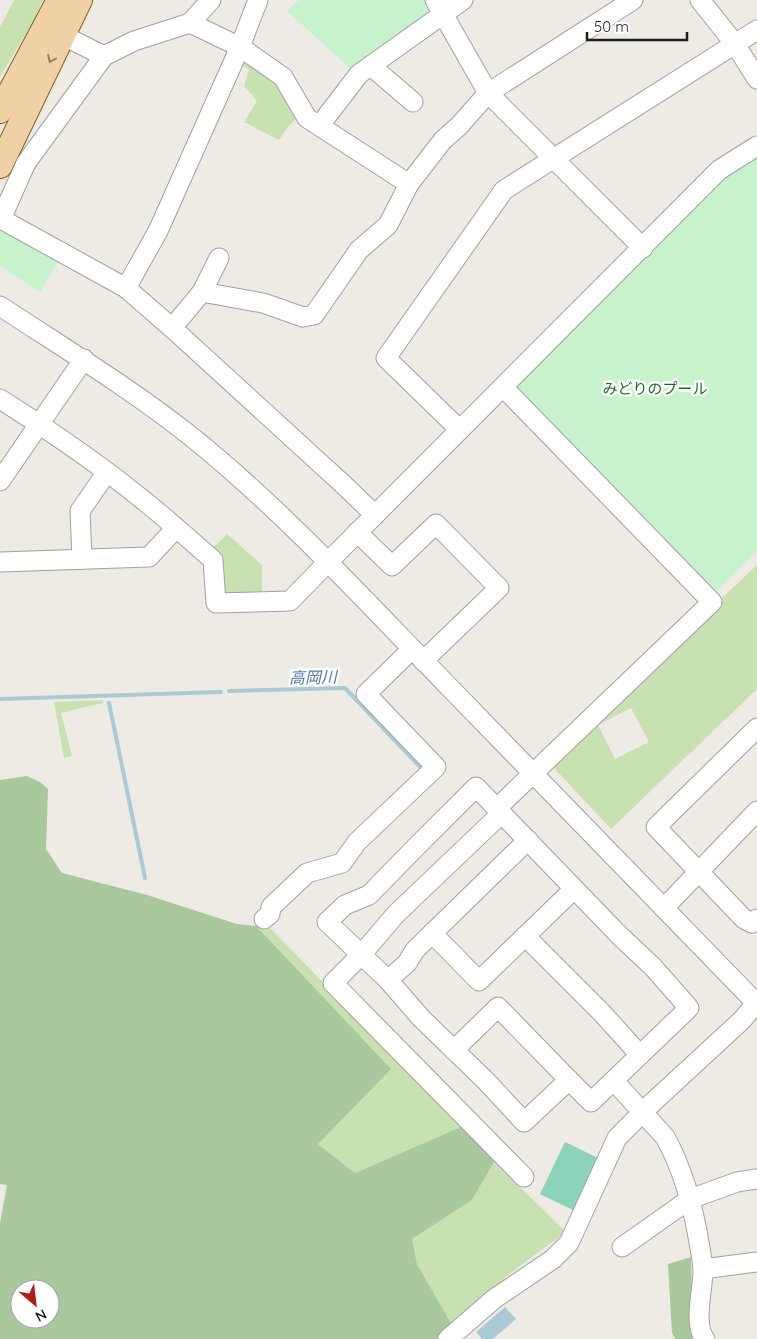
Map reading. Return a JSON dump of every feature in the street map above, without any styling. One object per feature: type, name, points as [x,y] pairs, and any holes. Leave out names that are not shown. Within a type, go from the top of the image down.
[{"type":"main road","points":[[0,111],[59,0]]},
{"type":"main road","points":[[0,166],[80,0]]},
{"type":"street","points":[[211,0],[190,23],[134,41],[104,56],[26,163],[1,219],[126,288],[375,515]]},
{"type":"street","points":[[126,288],[158,231],[240,47],[258,0]]},
{"type":"street","points":[[320,125],[359,74],[440,7],[463,0]]},
{"type":"street","points":[[202,292],[263,303],[303,317],[314,315],[359,250],[388,225],[409,184],[443,140],[459,126],[488,93],[633,0]]},
{"type":"street","points":[[700,0],[735,44],[757,79]]},
{"type":"street","points":[[440,7],[488,93],[643,248]]},
{"type":"street","points":[[190,23],[240,47],[283,77],[307,118],[409,184]]},
{"type":"street","points":[[460,430],[386,358],[504,190],[757,30]]},
{"type":"street","points":[[62,35],[104,56]]},
{"type":"street","points":[[371,66],[413,102]]},
{"type":"street","points":[[0,399],[40,424],[107,472],[212,560],[216,603],[290,601],[720,170],[757,146]]},
{"type":"street","points":[[172,328],[202,292],[219,258]]},
{"type":"street","points":[[0,306],[84,359],[134,394],[205,448],[248,484],[328,562],[757,1003],[742,1020],[617,1138],[569,1243],[554,1259],[494,1299],[448,1339]]},
{"type":"street","points":[[0,481],[84,359]]},
{"type":"street","points":[[503,387],[712,602],[532,773],[499,810],[396,914],[361,955],[333,983],[524,1177]]},
{"type":"street","points":[[82,559],[80,511],[107,472]]},
{"type":"street","points":[[264,919],[270,914],[271,907],[306,873],[342,863],[358,842],[436,767],[366,694],[499,588],[436,524],[392,566],[357,532]]},
{"type":"street","points":[[0,562],[149,557],[176,528]]},
{"type":"street","points":[[757,728],[656,827],[744,919],[752,923],[757,919]]},
{"type":"street","points":[[454,1050],[498,1007],[591,1102],[689,1008],[653,967],[574,889],[476,787],[370,895],[345,905],[327,922],[388,980],[421,1018],[524,1122],[569,1080]]},
{"type":"street","points":[[664,908],[757,811]]},
{"type":"street","points":[[388,980],[406,963],[415,950],[432,933],[528,840]]},
{"type":"street","points":[[432,933],[479,981],[574,889]]},
{"type":"street","points":[[525,936],[602,1013],[640,1055]]},
{"type":"street","points":[[614,1081],[665,1137],[690,1199],[703,1269],[700,1331],[705,1339]]},
{"type":"street","points":[[622,1246],[690,1199],[737,1182],[757,1179]]},
{"type":"street","points":[[703,1269],[757,1262]]},
{"type":"green space","points":[[14,0],[43,0],[34,20],[0,77],[0,27]]},
{"type":"green space","points":[[299,0],[432,0],[437,8],[353,71],[287,11]]},
{"type":"green space","points":[[240,59],[275,78],[299,116],[287,128],[279,140],[244,122],[257,101],[244,86],[249,69],[238,64]]},
{"type":"green space","name":"みどりのプール","points":[[757,154],[757,551],[713,595],[514,390],[515,385],[727,173]]},
{"type":"green space","points":[[0,225],[59,260],[40,292],[0,266]]},
{"type":"green space","points":[[227,534],[262,565],[262,596],[230,597],[220,589],[212,549]]},
{"type":"green space","points":[[757,565],[757,689],[611,829],[556,770],[554,765],[722,604],[720,600]],"holes":[[[631,708],[649,742],[615,759],[598,725]]]},
{"type":"green space","points":[[103,700],[103,703],[61,713],[72,756],[64,758],[54,702]]},
{"type":"green space","points":[[27,776],[40,782],[48,789],[46,849],[62,873],[147,895],[237,924],[256,926],[391,1069],[318,1144],[355,1173],[463,1126],[494,1162],[472,1200],[412,1239],[417,1264],[451,1323],[437,1339],[0,1339],[0,1223],[7,1185],[0,1184],[0,780]]},
{"type":"green space","points":[[267,925],[463,1126],[355,1173],[318,1144],[256,926]]},
{"type":"green space","points":[[565,1142],[598,1158],[573,1210],[540,1194]]},
{"type":"green space","points":[[494,1162],[566,1232],[517,1268],[451,1323],[417,1264],[412,1239],[472,1200]]},
{"type":"green space","points":[[691,1257],[693,1339],[675,1339],[672,1333],[668,1264]]},
{"type":"water","points":[[505,1307],[516,1319],[493,1339],[482,1339],[476,1332]]},
{"type":"waterway","name":"高岡川","points":[[229,691],[345,688],[423,770]]},
{"type":"waterway","name":"高岡川","points":[[0,699],[221,692]]},
{"type":"waterway","points":[[109,703],[145,878]]}]
